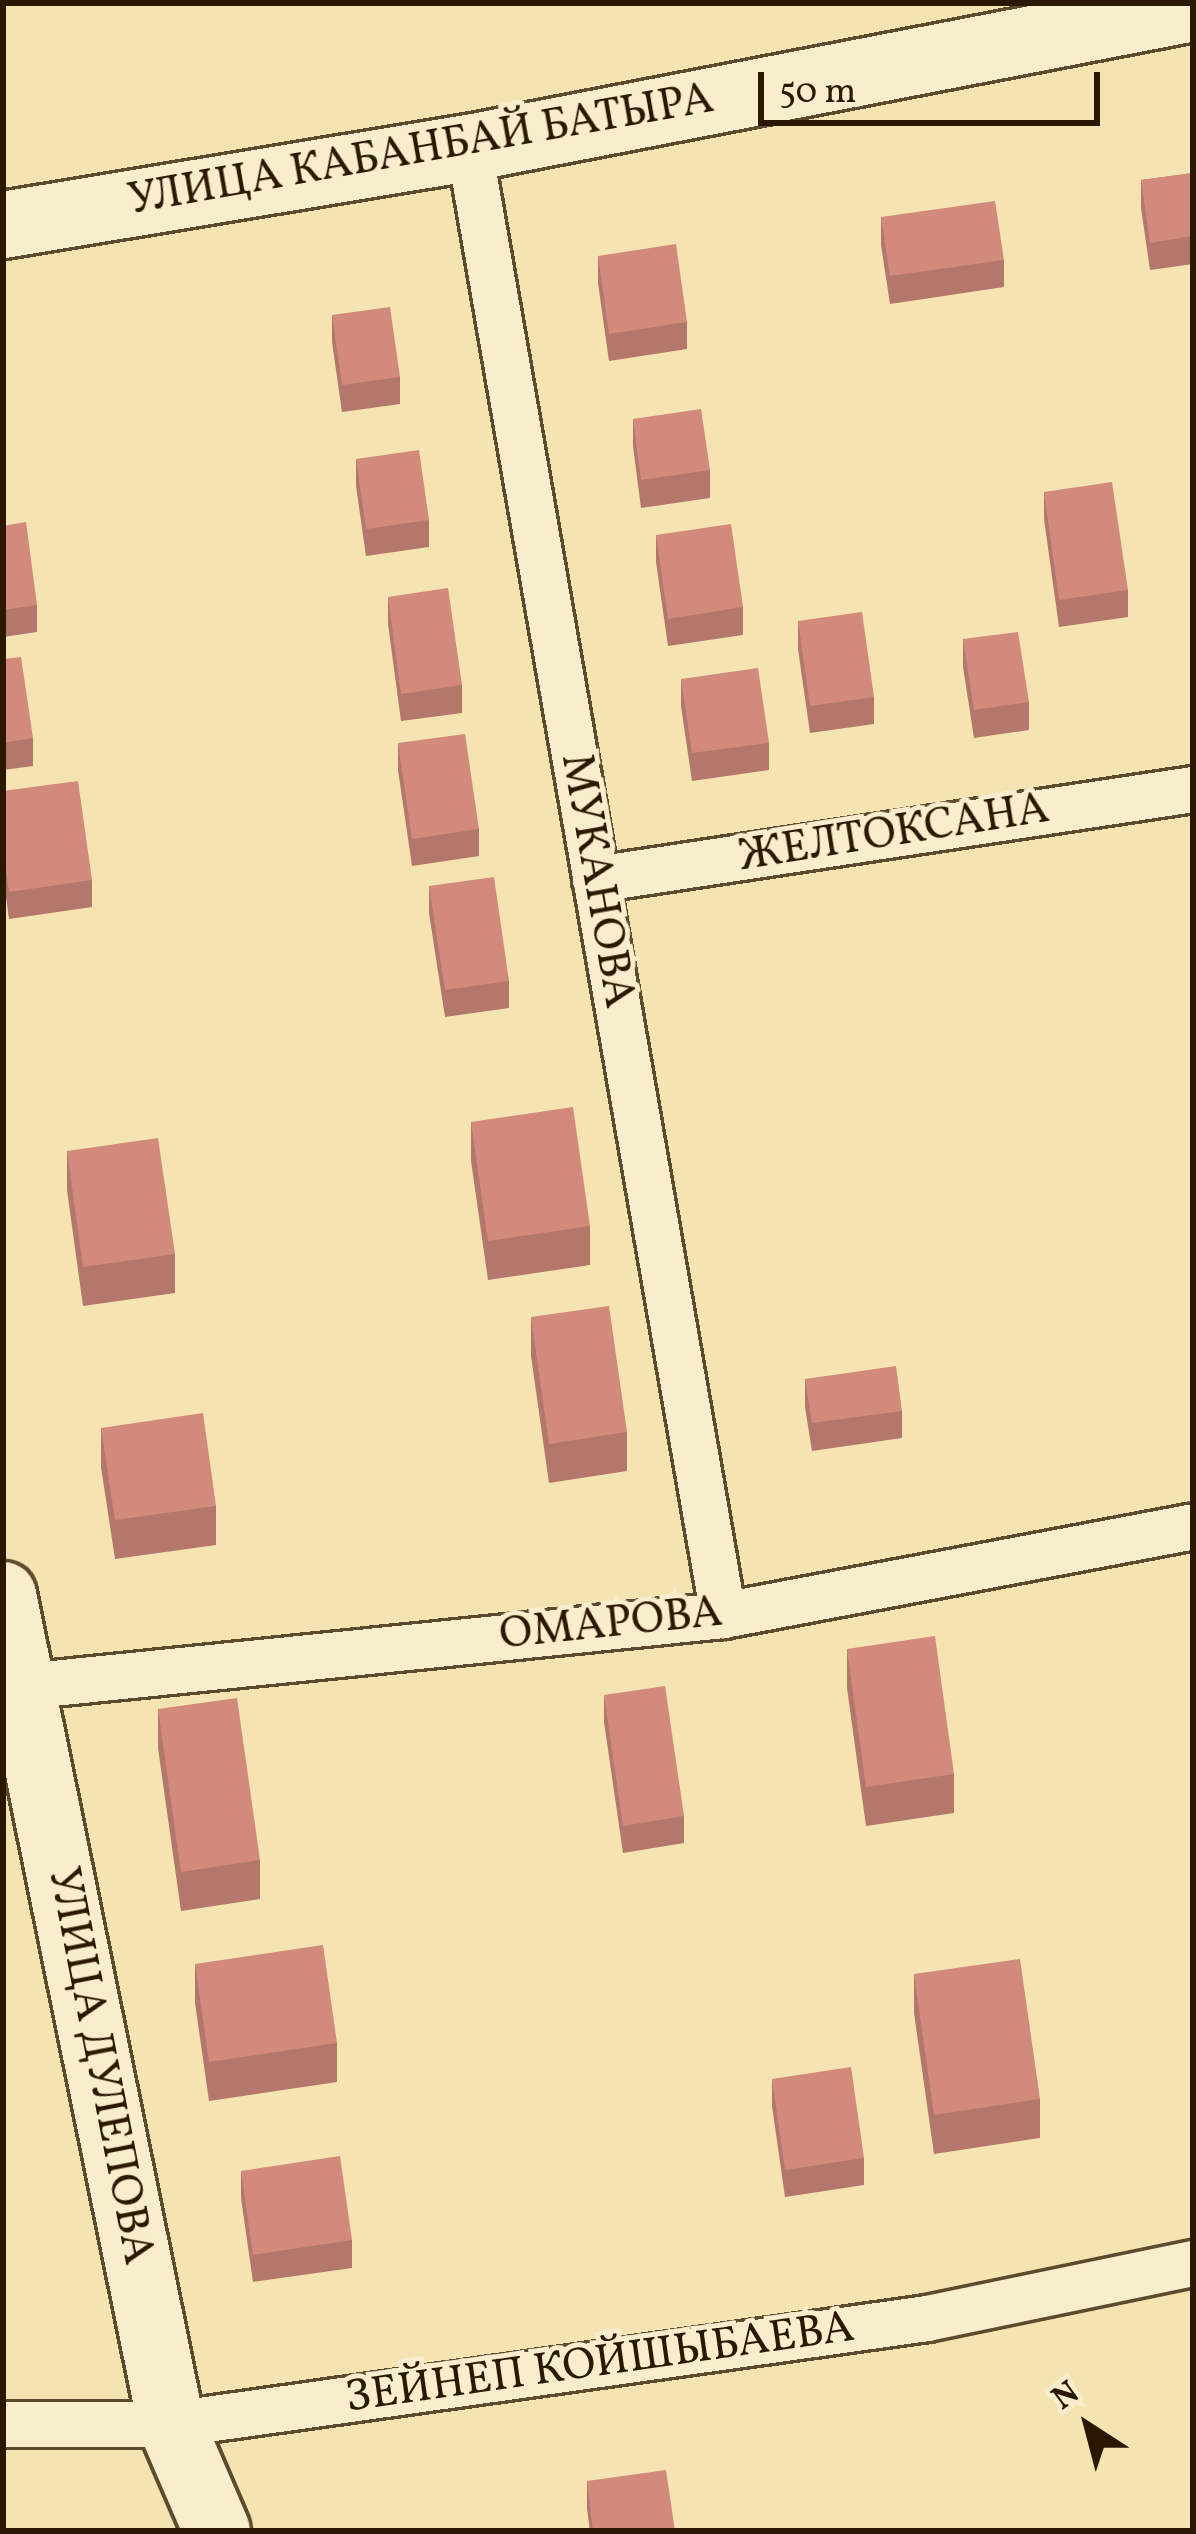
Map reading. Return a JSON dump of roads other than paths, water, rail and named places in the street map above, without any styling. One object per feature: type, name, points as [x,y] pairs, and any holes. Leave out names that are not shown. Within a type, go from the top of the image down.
[{"type":"street","name":"УЛИЦА КАБАНБАЙ БАТЫРА","points":[[3,225],[469,148],[1193,8]]},
{"type":"street","name":"МУКАНОВА","points":[[469,148],[723,1615]]},
{"type":"street","name":"ЖЕЛТОКСАНА","points":[[595,879],[1193,789]]},
{"type":"street","name":"ОМАРОВА","points":[[23,1685],[723,1615],[1193,1526]]},
{"type":"street","name":"УЛИЦА ДУЛЕПОВА","points":[[3,1595],[171,2424],[218,2531]]},
{"type":"street","name":"ЗЕЙНЕП КОЙШЫБАЕВА","points":[[3,2424],[171,2424],[927,2318],[1193,2263]]}]
